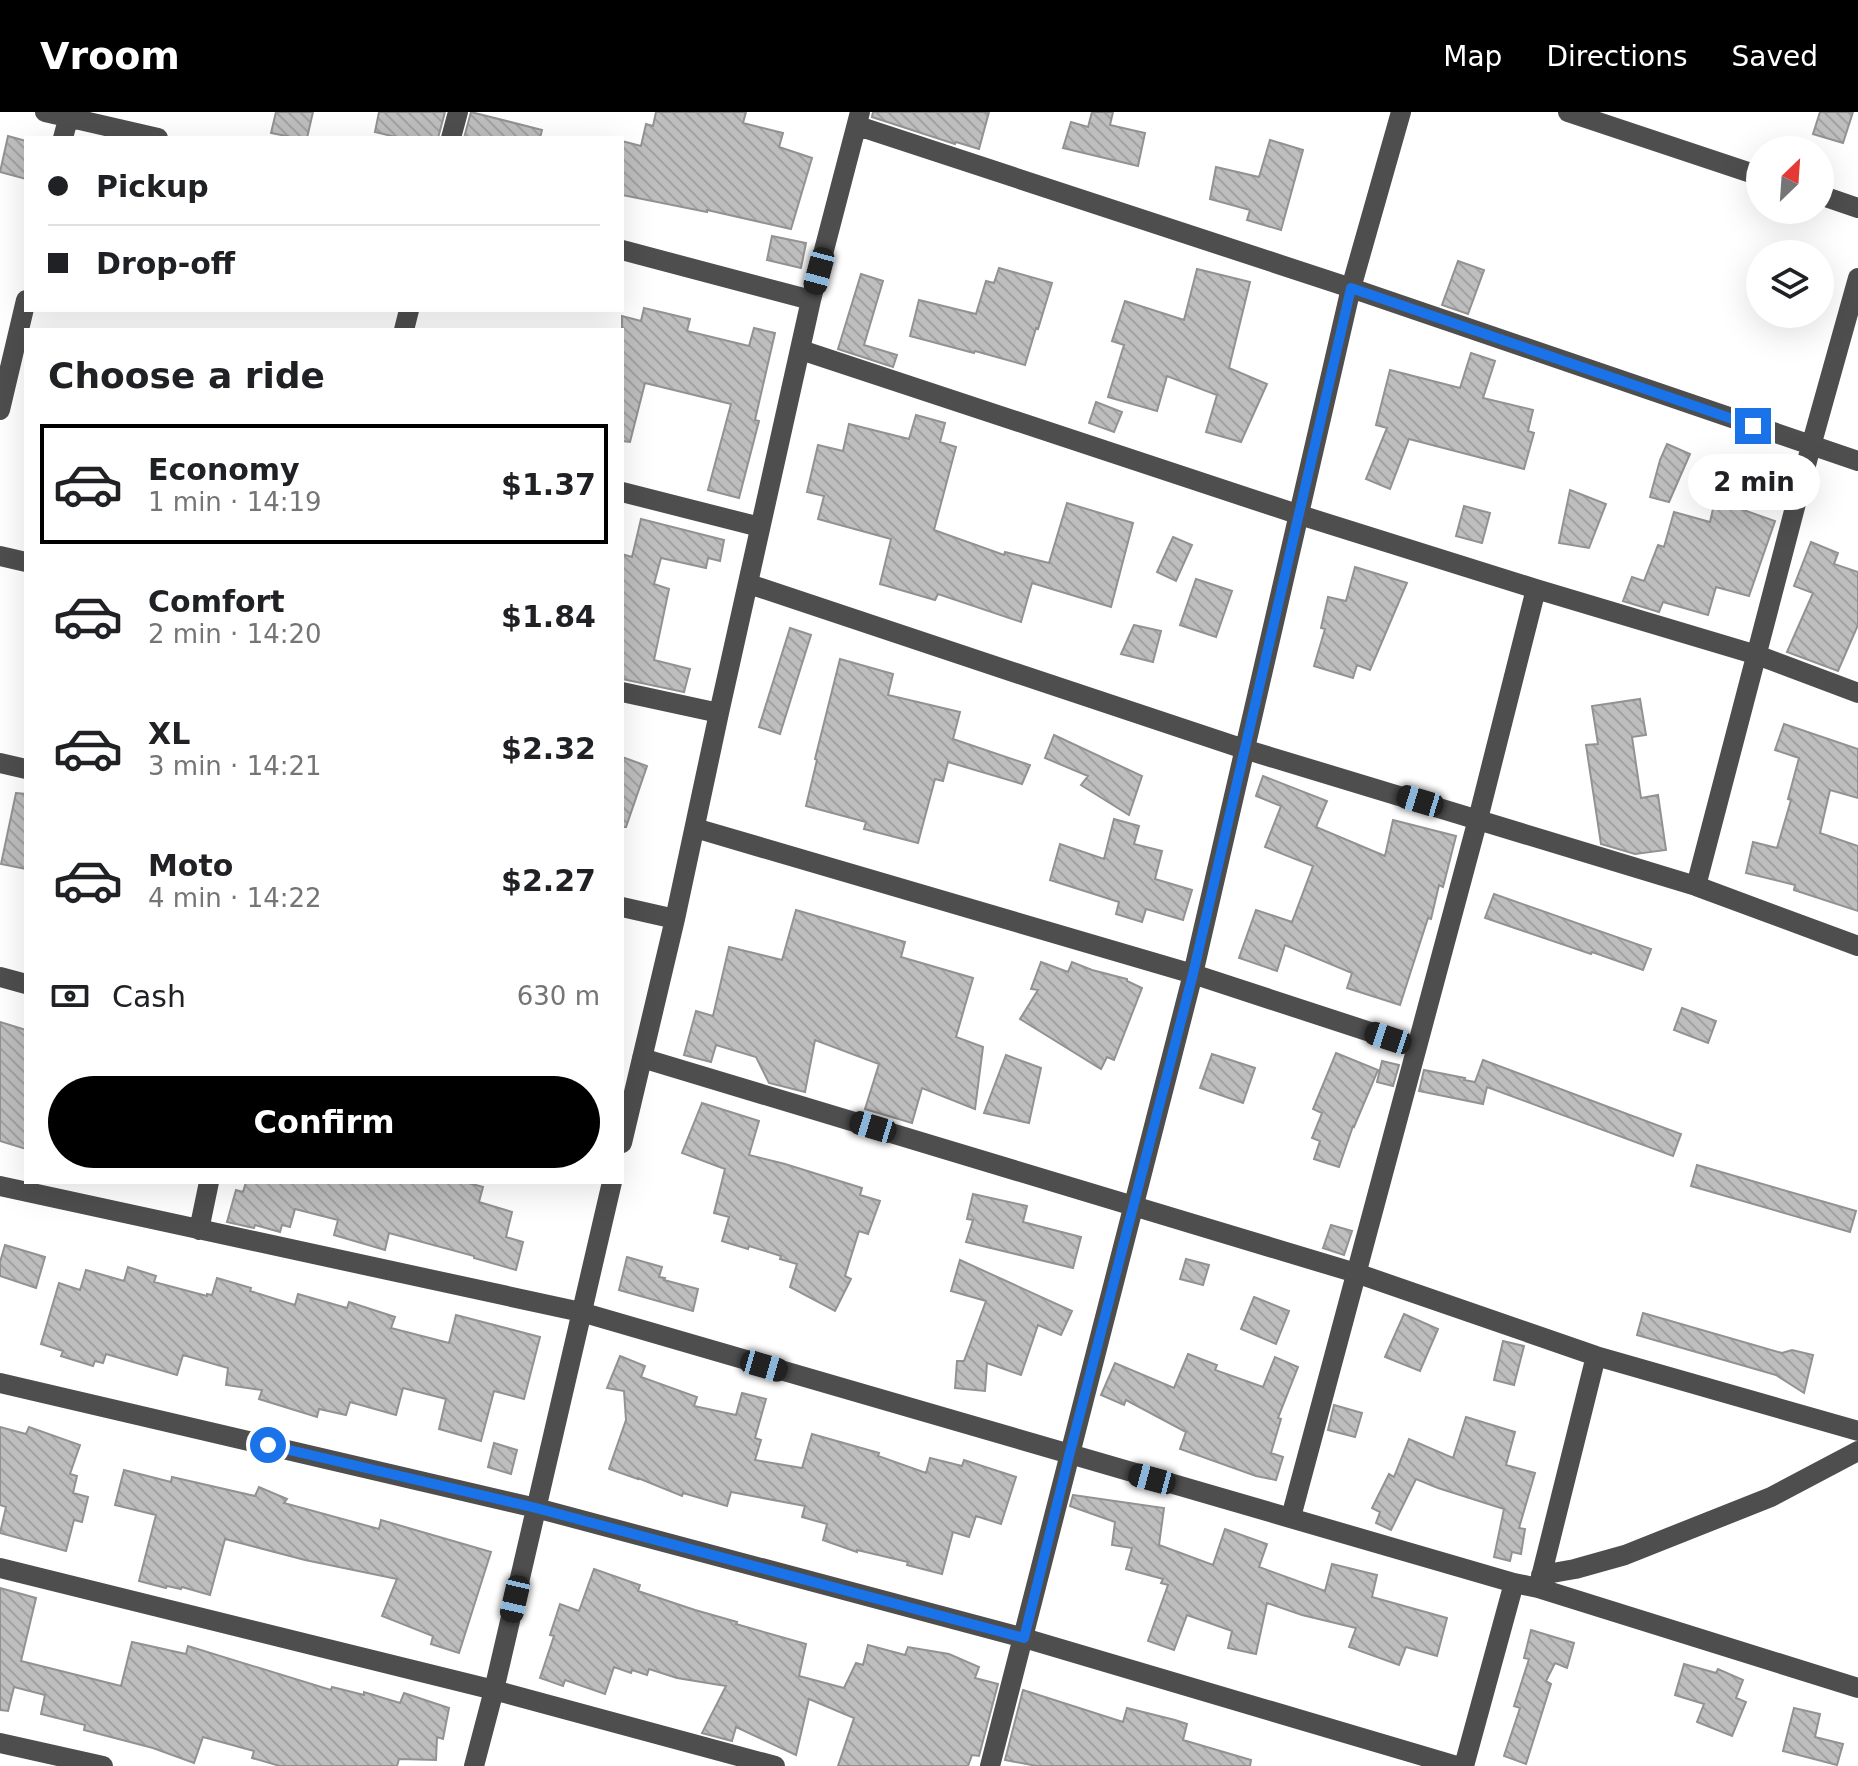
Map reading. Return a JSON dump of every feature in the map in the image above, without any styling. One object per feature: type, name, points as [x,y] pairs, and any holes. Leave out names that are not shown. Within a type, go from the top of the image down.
[{"type":"street","points":[[45,112],[67,123],[146,136]]},
{"type":"street","points":[[452,136],[458,112]]},
{"type":"street","points":[[990,1766],[1193,974],[1351,288],[1401,112]]},
{"type":"street","points":[[1568,112],[1746,171]]},
{"type":"street","points":[[625,1118],[675,919],[811,300],[859,119],[1858,461]]},
{"type":"street","points":[[1834,200],[1858,208]]},
{"type":"street","points":[[624,251],[811,300]]},
{"type":"street","points":[[1696,886],[1858,278]]},
{"type":"street","points":[[0,410],[24,307]]},
{"type":"street","points":[[801,350],[1300,515],[1757,655],[1858,693]]},
{"type":"street","points":[[624,493],[760,527]]},
{"type":"street","points":[[0,556],[24,562]]},
{"type":"street","points":[[749,584],[1244,749],[1696,886],[1858,946]]},
{"type":"street","points":[[1291,1517],[1478,819],[1536,589]]},
{"type":"street","points":[[624,692],[719,713]]},
{"type":"street","points":[[0,763],[24,769]]},
{"type":"street","points":[[695,828],[1193,974],[1416,1047]]},
{"type":"street","points":[[624,907],[675,919]]},
{"type":"street","points":[[0,977],[24,983]]},
{"type":"street","points":[[642,1058],[1356,1273],[1596,1356],[1858,1431]]},
{"type":"street","points":[[199,1230],[209,1184]]},
{"type":"street","points":[[474,1766],[612,1184]]},
{"type":"street","points":[[0,1186],[581,1312],[1514,1583],[1540,1582],[1625,1555],[1771,1497],[1858,1451]]},
{"type":"street","points":[[1540,1582],[1596,1356]]},
{"type":"street","points":[[0,1383],[536,1508],[1024,1638],[1457,1766]]},
{"type":"street","points":[[0,1568],[494,1690],[775,1766]]},
{"type":"street","points":[[1540,1582],[1858,1688]]},
{"type":"street","points":[[1464,1766],[1514,1583]]},
{"type":"street","points":[[0,1743],[103,1766]]},
{"type":"building","points":[[276,112],[313,112],[307,136],[271,133]]},
{"type":"building","points":[[379,112],[445,112],[439,136],[392,136],[375,132]]},
{"type":"building","points":[[471,112],[542,130],[540,136],[465,136]]},
{"type":"building","points":[[656,112],[746,112],[743,123],[783,133],[779,147],[812,158],[791,229],[624,195],[624,142],[641,146],[646,124],[653,126]]},
{"type":"building","points":[[873,112],[989,112],[979,149],[872,117]]},
{"type":"building","points":[[1092,112],[1113,112],[1110,125],[1145,133],[1138,166],[1063,148],[1071,122],[1088,127]]},
{"type":"building","points":[[1820,112],[1853,112],[1843,143],[1834,140],[1834,136],[1813,134]]},
{"type":"building","points":[[8,136],[24,140],[24,178],[0,172]]},
{"type":"building","points":[[1270,140],[1303,150],[1281,230],[1247,220],[1250,210],[1210,199],[1216,167],[1259,177]]},
{"type":"building","points":[[772,236],[806,243],[801,268],[767,260]]},
{"type":"building","points":[[1458,261],[1484,270],[1468,314],[1442,305]]},
{"type":"building","points":[[999,268],[1052,283],[1025,365],[910,336],[919,300],[976,314],[986,281],[994,283]]},
{"type":"building","points":[[1197,269],[1250,282],[1229,368],[1267,384],[1241,442],[1206,432],[1217,395],[1167,376],[1157,411],[1108,397],[1124,345],[1112,341],[1125,301],[1184,320]]},
{"type":"building","points":[[861,274],[883,281],[864,345],[897,355],[893,367],[838,349]]},
{"type":"building","points":[[644,308],[690,319],[687,331],[749,346],[754,328],[775,333],[755,420],[759,421],[739,498],[708,490],[731,404],[645,383],[630,442],[624,441],[622,316],[641,321]]},
{"type":"building","points":[[1471,353],[1495,361],[1483,398],[1533,410],[1528,431],[1534,433],[1524,469],[1409,439],[1390,489],[1366,479],[1387,428],[1376,425],[1390,370],[1460,388]]},
{"type":"building","points":[[1096,402],[1122,412],[1114,432],[1089,423]]},
{"type":"building","points":[[916,415],[945,423],[940,442],[956,447],[934,530],[1004,555],[1005,552],[1049,563],[1067,503],[1133,523],[1111,607],[1032,583],[1021,622],[938,594],[935,600],[880,584],[891,539],[818,519],[824,496],[807,492],[818,445],[843,451],[849,424],[909,439]]},
{"type":"building","points":[[1667,444],[1690,454],[1669,502],[1650,497]]},
{"type":"building","points":[[1570,490],[1606,504],[1589,548],[1559,543]]},
{"type":"building","points":[[1715,500],[1775,521],[1749,596],[1716,587],[1708,615],[1663,602],[1659,612],[1623,601],[1632,577],[1644,581],[1658,545],[1664,547],[1674,512],[1710,522]]},
{"type":"building","points":[[1464,506],[1490,513],[1482,543],[1456,536]]},
{"type":"building","points":[[641,519],[724,540],[720,561],[708,558],[706,568],[661,558],[654,584],[669,589],[654,660],[690,669],[684,692],[624,679],[624,555],[632,557]]},
{"type":"building","points":[[1173,537],[1192,545],[1176,581],[1157,572]]},
{"type":"building","points":[[1811,542],[1838,553],[1834,564],[1858,572],[1858,625],[1838,671],[1787,652],[1813,593],[1794,586]]},
{"type":"building","points":[[1355,567],[1407,583],[1370,670],[1357,665],[1353,678],[1314,666],[1325,629],[1321,628],[1328,597],[1346,601]]},
{"type":"building","points":[[1196,579],[1232,591],[1216,637],[1180,625]]},
{"type":"building","points":[[1134,625],[1161,631],[1153,662],[1121,654]]},
{"type":"building","points":[[790,628],[811,635],[780,734],[759,727]]},
{"type":"building","points":[[840,659],[893,674],[888,695],[960,712],[953,739],[1030,765],[1022,784],[948,762],[943,781],[935,779],[918,843],[864,829],[866,822],[806,806]]},
{"type":"building","points":[[1640,699],[1646,735],[1632,737],[1641,798],[1658,795],[1666,850],[1635,854],[1601,844],[1586,745],[1598,744],[1592,706]]},
{"type":"building","points":[[1784,724],[1858,749],[1858,798],[1830,790],[1820,833],[1858,846],[1858,911],[1794,890],[1795,885],[1746,873],[1753,842],[1777,848],[1791,800],[1788,799],[1799,758],[1775,750]]},
{"type":"building","points":[[1054,735],[1142,776],[1129,815],[1081,785],[1088,776],[1045,758]]},
{"type":"building","points":[[624,758],[647,766],[624,827]]},
{"type":"building","points":[[1263,776],[1327,801],[1316,827],[1385,856],[1393,820],[1456,836],[1443,887],[1439,885],[1431,919],[1428,918],[1400,1005],[1347,988],[1352,973],[1285,945],[1277,971],[1239,958],[1256,910],[1292,922],[1313,866],[1265,847],[1281,806],[1256,796]]},
{"type":"building","points":[[16,793],[24,794],[24,869],[1,864]]},
{"type":"building","points":[[1114,819],[1139,826],[1134,844],[1162,851],[1155,879],[1192,890],[1183,920],[1146,909],[1142,922],[1116,914],[1119,902],[1050,880],[1060,844],[1104,859]]},
{"type":"building","points":[[1494,894],[1651,949],[1643,970],[1485,918]]},
{"type":"building","points":[[796,910],[905,942],[901,957],[973,978],[956,1037],[983,1047],[975,1109],[922,1088],[912,1123],[865,1109],[879,1064],[815,1040],[805,1092],[769,1083],[756,1057],[716,1045],[711,1062],[684,1055],[696,1011],[713,1016],[729,947],[782,960]]},
{"type":"building","points":[[1041,962],[1068,972],[1072,962],[1127,979],[1142,988],[1114,1060],[1107,1057],[1101,1069],[1020,1019],[1038,990],[1031,989]]},
{"type":"building","points":[[1682,1008],[1716,1021],[1708,1043],[1674,1030]]},
{"type":"building","points":[[0,1022],[24,1029],[24,1148],[0,1141]]},
{"type":"building","points":[[1336,1053],[1378,1070],[1339,1167],[1314,1159],[1320,1141],[1312,1138],[1322,1113],[1313,1109]]},
{"type":"building","points":[[1212,1054],[1255,1068],[1243,1103],[1200,1088]]},
{"type":"building","points":[[1006,1055],[1041,1068],[1029,1123],[984,1113]]},
{"type":"building","points":[[1483,1060],[1681,1134],[1673,1156],[1487,1087],[1483,1104],[1419,1091],[1424,1070],[1475,1082]]},
{"type":"building","points":[[1382,1061],[1399,1065],[1393,1086],[1377,1082]]},
{"type":"building","points":[[702,1103],[759,1121],[749,1155],[862,1188],[860,1195],[880,1201],[868,1234],[859,1231],[845,1276],[851,1279],[835,1311],[790,1287],[797,1264],[749,1246],[748,1249],[722,1241],[729,1217],[714,1213],[725,1169],[682,1153]]},
{"type":"building","points":[[1697,1165],[1856,1211],[1850,1232],[1691,1186]]},
{"type":"building","points":[[245,1184],[472,1184],[483,1187],[479,1202],[512,1212],[506,1237],[523,1242],[516,1270],[389,1233],[385,1250],[334,1235],[338,1220],[295,1209],[290,1227],[282,1225],[280,1232],[227,1222],[236,1190],[243,1192]]},
{"type":"building","points":[[973,1194],[1027,1206],[1023,1222],[1081,1237],[1073,1268],[966,1242],[973,1220],[967,1219]]},
{"type":"building","points":[[1331,1225],[1352,1231],[1344,1255],[1323,1248]]},
{"type":"building","points":[[5,1245],[45,1257],[36,1288],[0,1276]]},
{"type":"building","points":[[627,1257],[662,1267],[659,1277],[664,1280],[698,1289],[693,1311],[619,1290]]},
{"type":"building","points":[[1186,1259],[1209,1265],[1203,1285],[1180,1279]]},
{"type":"building","points":[[960,1260],[1072,1311],[1061,1335],[1038,1325],[1021,1375],[987,1363],[985,1391],[955,1388],[957,1361],[964,1361],[986,1301],[951,1291]]},
{"type":"building","points":[[128,1267],[156,1276],[154,1282],[207,1296],[212,1295],[217,1278],[295,1305],[298,1294],[347,1308],[349,1302],[395,1317],[391,1328],[449,1343],[456,1315],[540,1337],[524,1399],[494,1391],[481,1441],[439,1429],[446,1399],[403,1388],[396,1415],[350,1402],[346,1415],[319,1409],[317,1417],[259,1399],[262,1390],[226,1385],[228,1368],[183,1355],[177,1375],[106,1354],[103,1363],[95,1361],[93,1366],[61,1356],[63,1351],[41,1344],[59,1283],[80,1290],[86,1270],[124,1281]]},
{"type":"building","points":[[1254,1297],[1289,1311],[1276,1344],[1241,1329]]},
{"type":"building","points":[[1643,1313],[1782,1353],[1792,1350],[1813,1355],[1804,1393],[1776,1375],[1637,1335]]},
{"type":"building","points":[[1404,1314],[1438,1329],[1420,1371],[1385,1357]]},
{"type":"building","points":[[1503,1341],[1524,1346],[1514,1385],[1494,1380]]},
{"type":"building","points":[[1188,1354],[1217,1365],[1215,1370],[1263,1387],[1275,1357],[1298,1367],[1278,1418],[1281,1419],[1271,1453],[1283,1457],[1276,1480],[1180,1449],[1186,1432],[1126,1400],[1124,1405],[1101,1395],[1115,1363],[1174,1388]]},
{"type":"building","points":[[620,1356],[645,1366],[641,1377],[697,1397],[694,1406],[736,1415],[742,1393],[766,1399],[755,1438],[761,1440],[755,1460],[802,1468],[812,1434],[879,1453],[878,1456],[926,1473],[930,1458],[962,1466],[964,1460],[1016,1477],[1001,1524],[976,1516],[969,1537],[953,1532],[942,1574],[823,1540],[827,1524],[802,1517],[805,1506],[731,1492],[727,1506],[683,1493],[682,1496],[609,1469],[626,1420],[624,1391],[607,1388]]},
{"type":"building","points":[[1334,1405],[1362,1413],[1355,1437],[1328,1430]]},
{"type":"building","points":[[1466,1417],[1515,1432],[1506,1465],[1535,1473],[1519,1528],[1525,1529],[1521,1554],[1512,1552],[1510,1561],[1494,1557],[1504,1509],[1416,1479],[1391,1530],[1376,1523],[1380,1512],[1372,1508],[1389,1474],[1394,1477],[1409,1439],[1453,1458]]},
{"type":"building","points":[[0,1427],[26,1434],[29,1427],[80,1445],[70,1474],[77,1476],[73,1493],[88,1497],[82,1522],[74,1520],[66,1551],[0,1533],[6,1507],[0,1505]]},
{"type":"building","points":[[494,1443],[517,1450],[511,1474],[488,1467]]},
{"type":"building","points":[[124,1470],[171,1482],[172,1477],[255,1496],[259,1487],[287,1499],[284,1503],[379,1529],[381,1520],[491,1552],[459,1653],[431,1644],[433,1636],[382,1616],[397,1579],[225,1539],[210,1595],[182,1587],[166,1588],[139,1581],[156,1515],[115,1505]]},
{"type":"building","points":[[1073,1495],[1164,1508],[1159,1545],[1213,1565],[1225,1529],[1267,1544],[1259,1567],[1325,1591],[1332,1564],[1377,1575],[1372,1597],[1447,1618],[1437,1656],[1406,1647],[1399,1665],[1349,1647],[1356,1628],[1267,1603],[1256,1654],[1228,1648],[1232,1631],[1187,1615],[1174,1650],[1148,1641],[1168,1585],[1161,1583],[1163,1579],[1126,1569],[1132,1548],[1112,1545],[1115,1522],[1070,1506]]},
{"type":"building","points":[[594,1569],[640,1585],[638,1591],[806,1644],[799,1676],[844,1688],[856,1663],[863,1665],[868,1645],[905,1655],[908,1647],[949,1654],[979,1667],[975,1678],[998,1684],[979,1756],[972,1755],[968,1766],[838,1766],[854,1718],[809,1699],[796,1755],[736,1727],[732,1741],[702,1733],[726,1686],[677,1678],[649,1669],[647,1675],[614,1667],[605,1694],[565,1680],[563,1686],[540,1678],[554,1636],[550,1635],[560,1604],[579,1611]]},
{"type":"building","points":[[0,1588],[36,1598],[21,1661],[121,1686],[132,1642],[186,1654],[188,1646],[331,1690],[332,1687],[364,1695],[364,1692],[400,1703],[404,1693],[449,1708],[443,1739],[437,1737],[436,1760],[399,1759],[397,1766],[280,1766],[252,1758],[254,1751],[203,1737],[194,1763],[153,1748],[84,1730],[85,1725],[41,1714],[45,1695],[14,1687],[8,1711],[0,1710]]},
{"type":"building","points":[[1531,1630],[1574,1643],[1567,1668],[1555,1663],[1546,1681],[1551,1684],[1526,1764],[1504,1756],[1520,1708],[1514,1706],[1529,1659],[1524,1658]]},
{"type":"building","points":[[1684,1664],[1716,1673],[1718,1669],[1743,1680],[1736,1698],[1746,1702],[1732,1736],[1697,1722],[1704,1704],[1675,1695]]},
{"type":"building","points":[[1023,1690],[1123,1722],[1127,1708],[1187,1724],[1183,1740],[1251,1760],[1250,1766],[1037,1766],[1005,1760]]},
{"type":"building","points":[[1794,1708],[1820,1714],[1815,1737],[1843,1744],[1837,1765],[1783,1751]]},
{"type":"route","points":[[268,1445],[536,1508],[1024,1638],[1193,974],[1351,288],[1753,426]]}]
